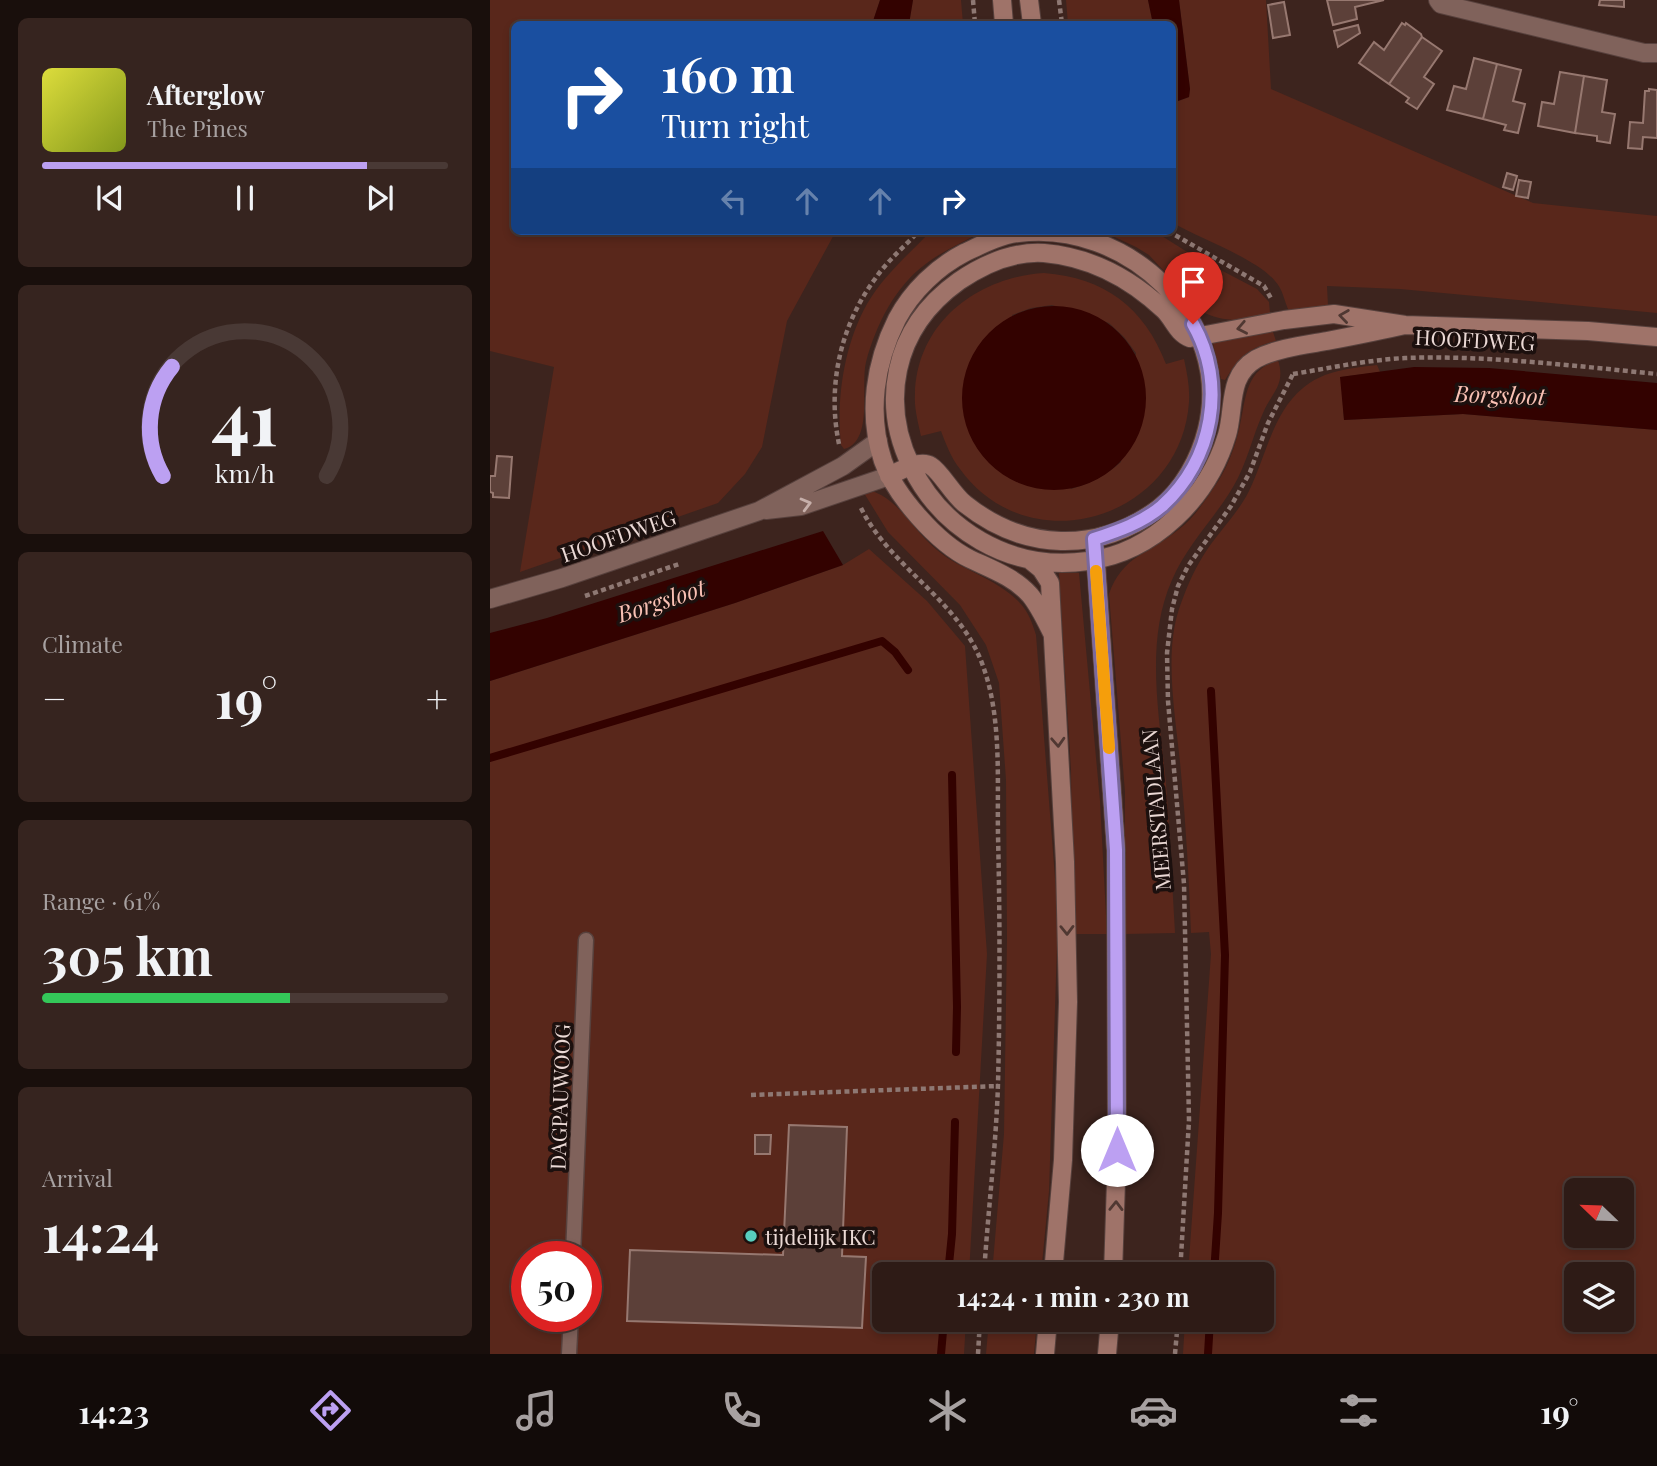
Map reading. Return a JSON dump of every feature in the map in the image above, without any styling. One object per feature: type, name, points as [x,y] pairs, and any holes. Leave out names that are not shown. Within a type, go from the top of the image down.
[{"type":"main road","points":[[1002,0],[1004,21]]},
{"type":"main road","points":[[1029,0],[1031,21]]},
{"type":"main road","points":[[1008,235],[952,260],[925,282],[903,308],[887,339],[877,372],[874,407],[878,441],[889,476],[913,509],[947,544],[968,558],[1006,576],[1029,594],[1052,633]]},
{"type":"main road","points":[[1012,257],[1016,235]]},
{"type":"main road","points":[[889,476],[922,464],[931,466],[959,500],[985,520],[1019,535],[1062,542],[1094,539],[1129,527],[1161,507],[1186,479],[1203,446],[1212,409],[1212,372],[1200,336],[1167,288],[1145,268],[1120,252],[1075,235]]},
{"type":"main road","points":[[1095,560],[1030,560],[1008,554],[957,527],[922,488],[910,467],[897,419],[895,400],[899,369],[909,340],[926,310],[953,285],[977,268],[1012,257],[1043,253],[1090,263],[1114,273],[1135,285],[1152,300],[1169,316],[1182,335],[1190,338],[1200,336]]},
{"type":"main road","name":"HOOFDWEG","points":[[1200,336],[1284,320],[1334,314],[1405,325],[1588,331],[1657,337]]},
{"type":"main road","name":"HOOFDWEG","points":[[1095,560],[1133,548],[1183,512],[1202,489],[1218,463],[1228,432],[1236,381],[1255,360],[1289,348],[1405,325]]},
{"type":"main road","name":"MEERSTADLAAN","points":[[1094,539],[1116,850],[1117,1150],[1113,1262]]},
{"type":"main road","points":[[1030,560],[1041,569],[1050,583],[1065,862],[1068,1002],[1063,1160],[1054,1262]]},
{"type":"main road","points":[[1045,1354],[1047,1332]]},
{"type":"main road","points":[[1107,1354],[1109,1332]]},
{"type":"street","points":[[1438,0],[1441,4],[1630,50],[1657,53]]},
{"type":"street","name":"HOOFDWEG","points":[[490,599],[562,578],[759,511],[843,466],[878,441]]},
{"type":"street","name":"HOOFDWEG","points":[[759,511],[801,506],[889,476]]},
{"type":"lane","name":"DAGPAUWOOG","points":[[574,1241],[586,940]]},
{"type":"lane","points":[[569,1354],[570,1332]]},
{"type":"path","points":[[973,0],[975,21]]},
{"type":"path","points":[[1059,0],[1062,21]]},
{"type":"path","points":[[1175,235],[1264,286],[1284,320]]},
{"type":"path","points":[[1289,348],[1293,374]]},
{"type":"path","name":"HOOFDWEG","points":[[1293,374],[1366,361],[1406,358],[1490,361],[1657,374]]},
{"type":"path","name":"MEERSTADLAAN","points":[[1181,1262],[1189,1120],[1184,884],[1167,653],[1172,609],[1178,586],[1188,566],[1231,506],[1250,472],[1268,424],[1293,374]]},
{"type":"path","points":[[859,503],[869,523],[884,543],[961,623],[978,654],[990,691],[995,736],[1000,939],[998,1086],[985,1262]]},
{"type":"path","points":[[751,1095],[998,1086]]},
{"type":"path","points":[[978,1354],[979,1332]]},
{"type":"path","points":[[1175,1354],[1177,1332]]},
{"type":"shaded area","points":[[490,0],[880,0],[873,21],[511,21],[511,235],[834,235],[787,321],[762,447],[745,474],[718,503],[520,572],[554,367],[490,351]]},
{"type":"shaded area","points":[[913,0],[961,0],[963,21],[910,21]]},
{"type":"shaded area","points":[[1066,0],[1148,0],[1152,21],[1068,21]]},
{"type":"shaded area","points":[[1179,0],[1266,0],[1271,89],[1533,203],[1657,216],[1657,313],[1400,289],[1327,286],[1328,306],[1289,311],[1280,288],[1267,273],[1242,257],[1176,224],[1176,102],[1189,97]]},
{"type":"shaded area","points":[[927,235],[975,235],[947,250],[916,272],[888,307],[866,362],[863,425],[853,444],[844,449],[841,445],[840,409],[847,355],[867,304],[897,266]]},
{"type":"shaded area","points":[[1110,235],[1160,235],[1257,289],[1269,302],[1270,313],[1235,320],[1209,315],[1201,311],[1149,255]]},
{"type":"shaded area","points":[[1044,273],[1066,276],[1104,289],[1134,311],[1157,344],[1166,364],[1184,359],[1189,402],[1180,442],[1160,475],[1131,500],[1097,515],[1061,521],[1024,515],[989,498],[960,469],[951,456],[941,431],[921,436],[915,394],[918,368],[939,325],[975,294],[996,283]],"holes":[[[1052,305],[1109,323],[1136,353],[1121,462],[1098,478],[1071,489],[1012,315],[1031,308]]]},
{"type":"shaded area","points":[[1272,329],[1276,341],[1251,350],[1240,359],[1225,380],[1221,379],[1213,343]]},
{"type":"shaded area","points":[[1278,360],[1279,382],[1263,413],[1242,469],[1226,499],[1178,567],[1163,604],[1158,629],[1156,681],[1175,933],[1124,934],[1125,792],[1109,594],[1121,571],[1129,563],[1168,538],[1190,520],[1200,507],[1229,460],[1253,378],[1267,365]]},
{"type":"shaded area","points":[[1377,365],[1380,372],[1341,377],[1344,420],[1463,414],[1657,430],[1657,1354],[1183,1354],[1184,1332],[1274,1332],[1274,1262],[1189,1262],[1211,954],[1209,932],[1191,933],[1173,691],[1174,628],[1181,602],[1196,568],[1244,500],[1285,409],[1308,384],[1325,375]]},
{"type":"shaded area","points":[[869,490],[889,500],[937,550],[1010,594],[1025,609],[1036,635],[1058,916],[1049,1191],[1042,1262],[993,1262],[1004,1134],[1007,938],[1006,780],[999,683],[986,645],[960,605],[888,532],[864,493]]},
{"type":"shaded area","points":[[869,549],[927,601],[965,646],[987,954],[970,1262],[872,1262],[872,1332],[965,1332],[964,1354],[490,1354],[490,681],[735,603],[843,565]]},
{"type":"shaded area","points":[[1059,573],[1079,573],[1100,801],[1107,934],[1073,934],[1071,770]]},
{"type":"shaded area","points":[[988,1332],[1036,1332],[1034,1354],[986,1354]]},
{"type":"water","points":[[880,0],[913,0],[910,21],[873,21]]},
{"type":"water","points":[[1148,0],[1179,0],[1189,97],[1176,102],[1176,21],[1152,21]]},
{"type":"water","points":[[1054,306],[1072,307],[1089,313],[1105,321],[1119,333],[1131,347],[1139,363],[1145,380],[1145,416],[1139,433],[1131,449],[1119,463],[1105,475],[1089,483],[1072,489],[1054,490],[1036,489],[1019,483],[1003,475],[989,463],[977,449],[969,433],[963,416],[962,398],[963,380],[969,363],[977,347],[989,333],[1003,321],[1019,313],[1036,307]]},
{"type":"water","name":"Borgsloot","points":[[1414,367],[1489,368],[1657,383],[1657,430],[1463,414],[1344,420],[1340,377]]},
{"type":"water","name":"Borgsloot","points":[[823,531],[843,565],[735,603],[490,681],[490,633],[547,618]]},
{"type":"building","points":[[1327,0],[1384,0],[1355,7],[1357,19],[1333,25]]},
{"type":"building","points":[[1600,0],[1624,0],[1624,7],[1599,5]]},
{"type":"building","points":[[1284,2],[1290,35],[1273,38],[1268,5]]},
{"type":"building","points":[[1402,23],[1406,23],[1422,37],[1389,84],[1359,63],[1374,42],[1384,50]]},
{"type":"building","points":[[1358,25],[1360,33],[1338,47],[1334,31]]},
{"type":"building","points":[[1422,37],[1442,51],[1424,77],[1434,84],[1417,109],[1406,102],[1409,98],[1389,84]]},
{"type":"building","points":[[1474,58],[1497,64],[1483,119],[1447,110],[1454,86],[1466,89]]},
{"type":"building","points":[[1497,64],[1521,70],[1513,101],[1525,104],[1518,133],[1504,130],[1506,125],[1483,119]]},
{"type":"building","points":[[1560,72],[1584,76],[1575,133],[1538,126],[1542,102],[1554,104]]},
{"type":"building","points":[[1584,76],[1607,80],[1602,112],[1615,114],[1610,143],[1597,141],[1597,136],[1575,133]]},
{"type":"building","points":[[1657,90],[1657,138],[1643,137],[1642,149],[1628,148],[1630,122],[1643,123],[1645,91]]},
{"type":"building","points":[[1507,173],[1517,176],[1513,190],[1503,187]]},
{"type":"building","points":[[1519,180],[1531,182],[1528,198],[1516,196]]},
{"type":"building","points":[[497,456],[512,457],[509,498],[493,497],[490,492],[490,476],[495,476]]},
{"type":"building","points":[[789,1125],[847,1127],[842,1256],[866,1257],[862,1328],[627,1321],[630,1250],[783,1255]]},
{"type":"building","points":[[755,1135],[771,1135],[770,1154],[755,1154]]},
{"type":"waterway","points":[[490,758],[882,641],[895,652],[908,670]]},
{"type":"waterway","points":[[1211,691],[1225,955],[1215,1262]]},
{"type":"waterway","points":[[952,775],[956,1052]]},
{"type":"waterway","points":[[949,1262],[955,1122]]},
{"type":"waterway","points":[[941,1354],[943,1332]]},
{"type":"waterway","points":[[1208,1354],[1209,1332]]},
{"type":"slow traffic","points":[[1096,571],[1109,748]]},
{"type":"place","name":"tijdelijk IKC","points":[[751,1236]]},
{"type":"route","points":[[1117,1150],[1116,850],[1094,539],[1129,527],[1161,507],[1186,479],[1203,446],[1212,409],[1212,372],[1193,324]]}]
